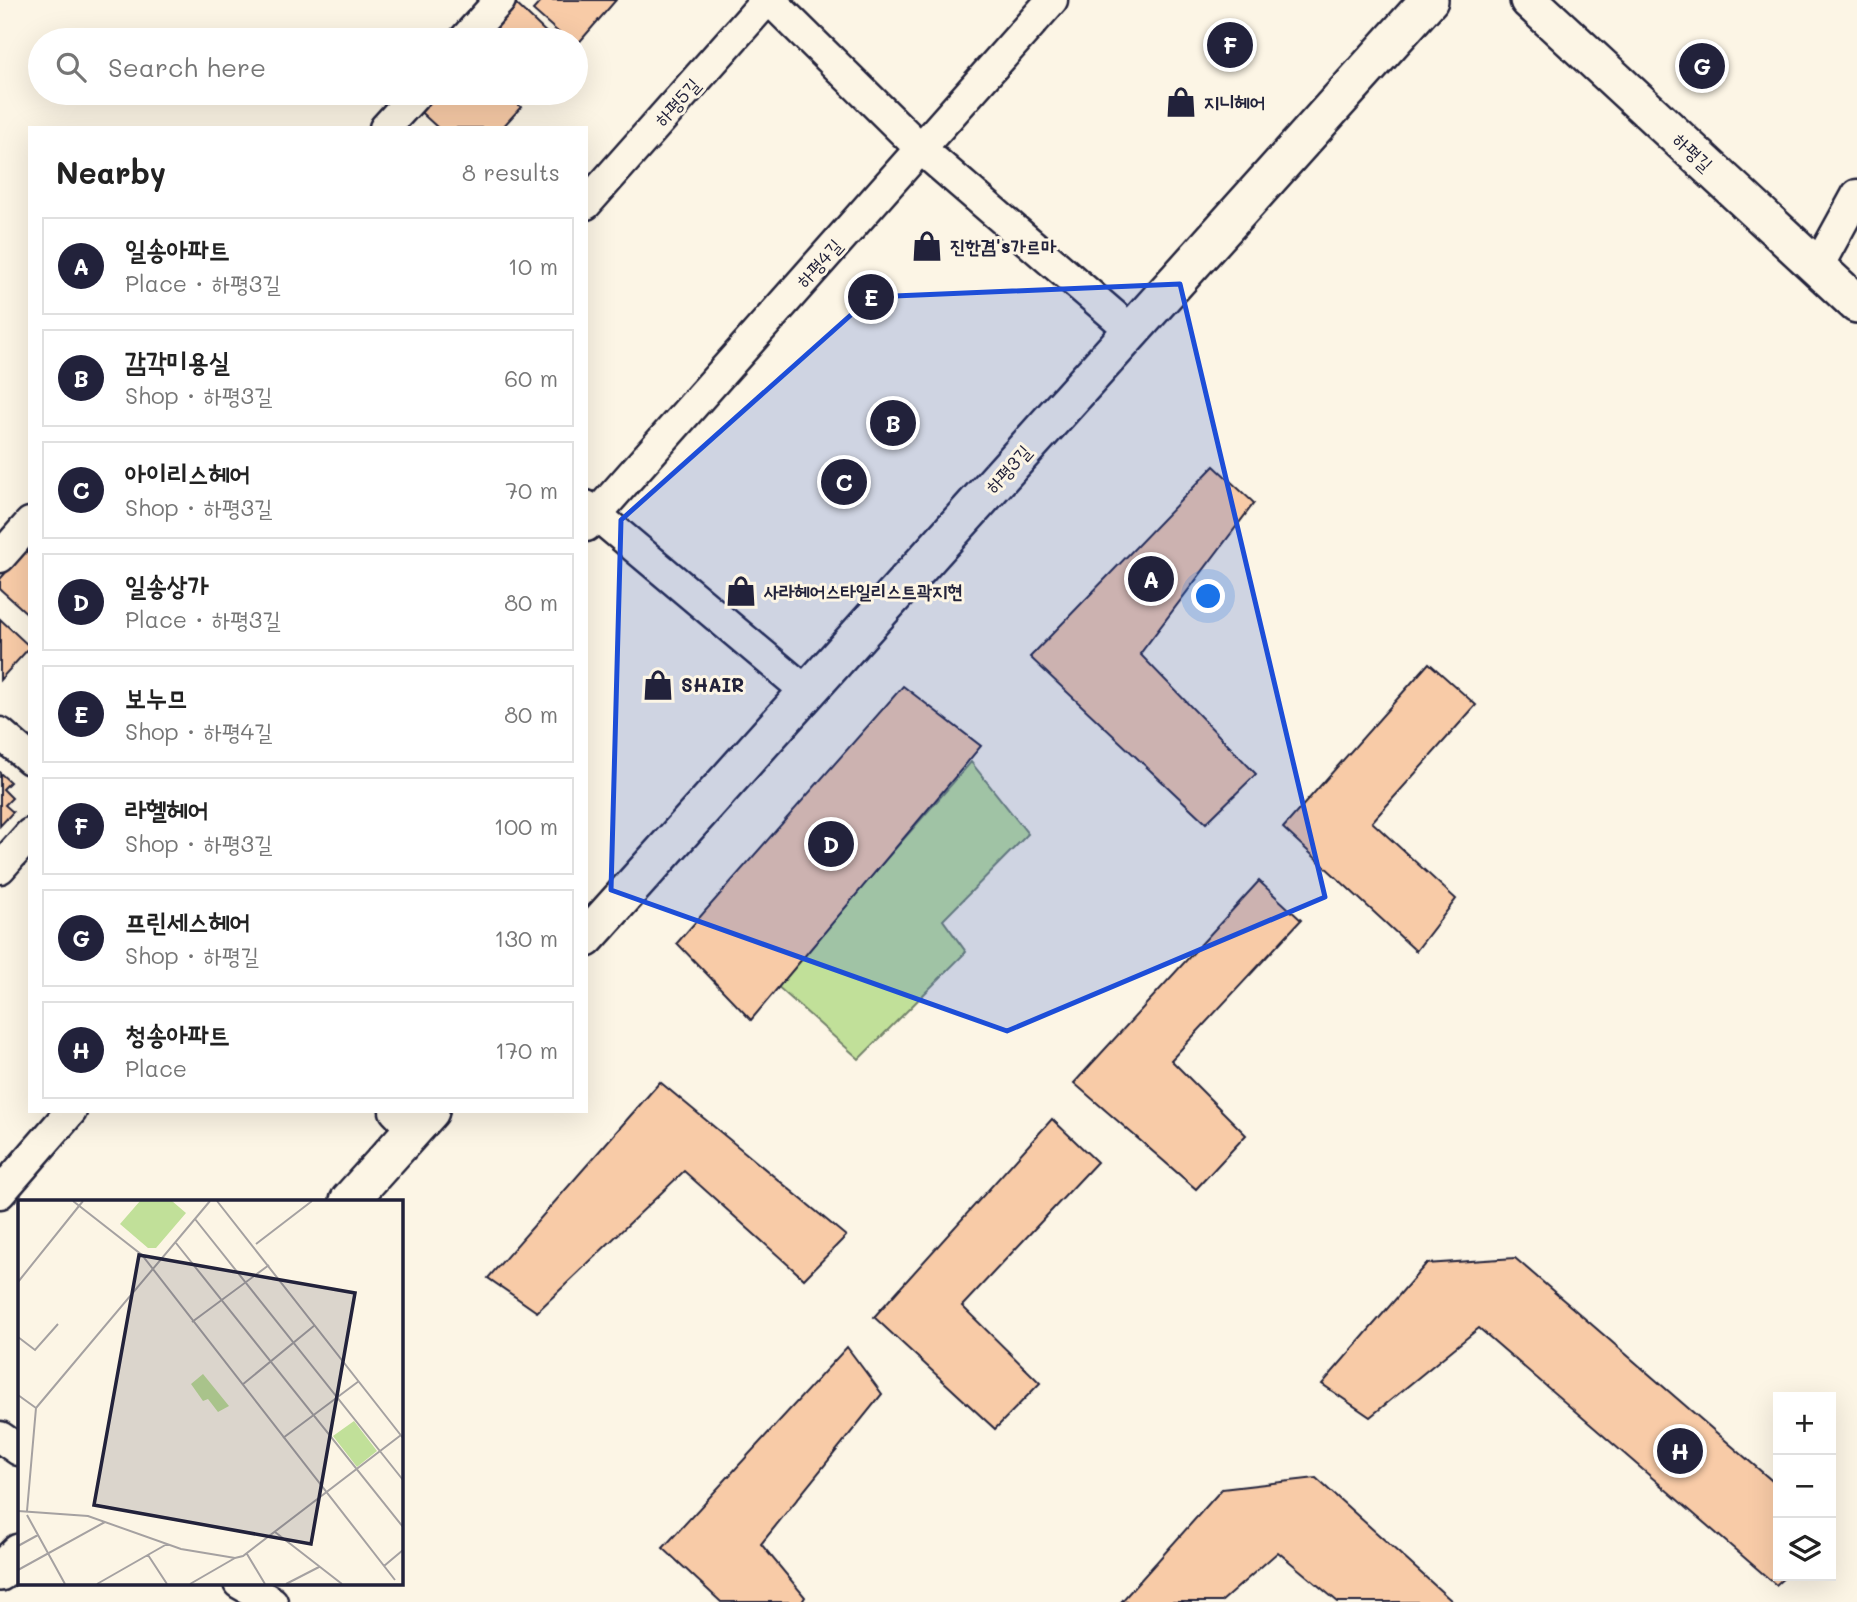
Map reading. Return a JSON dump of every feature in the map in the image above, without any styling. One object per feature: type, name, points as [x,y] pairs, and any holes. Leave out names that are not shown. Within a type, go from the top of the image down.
[{"type":"street","points":[[475,28],[500,0]]},
{"type":"street","points":[[769,0],[920,148],[1132,331]]},
{"type":"street","name":"하평5길","points":[[588,202],[769,0]]},
{"type":"street","name":"하평4길","points":[[590,515],[1052,0]]},
{"type":"street","name":"하평3길","points":[[588,936],[1429,0]]},
{"type":"street","name":"하평길","points":[[1528,0],[1857,304]]},
{"type":"street","points":[[387,126],[405,105]]},
{"type":"street","points":[[1817,268],[1857,195]]},
{"type":"street","points":[[590,515],[807,692]]},
{"type":"street","points":[[0,556],[28,525]]},
{"type":"street","points":[[0,733],[28,757]]},
{"type":"street","points":[[0,868],[28,836]]},
{"type":"street","points":[[0,1193],[69,1113]]},
{"type":"street","points":[[350,1200],[413,1117]]},
{"type":"street","points":[[0,1437],[18,1449]]},
{"type":"street","points":[[0,1572],[18,1554]]},
{"type":"street","points":[[241,1584],[272,1602]]},
{"type":"highlighted area","points":[[1180,284],[1325,897],[1007,1031],[611,890],[621,520],[871,297]]},
{"type":"green space","points":[[971,762],[1028,834],[943,920],[966,952],[859,1059],[776,985]]},
{"type":"building","points":[[512,0],[541,28],[484,28]]},
{"type":"building","points":[[542,0],[616,0],[588,32],[588,28],[553,28],[533,10]]},
{"type":"building","points":[[413,105],[521,107],[504,126],[436,126]]},
{"type":"building","points":[[1214,466],[1254,503],[1140,654],[1256,774],[1206,823],[1030,657]]},
{"type":"building","points":[[28,548],[28,614],[0,589],[0,579]]},
{"type":"building","points":[[0,619],[28,645],[28,649],[0,680]]},
{"type":"building","points":[[1429,663],[1476,705],[1372,822],[1456,899],[1416,951],[1283,828]]},
{"type":"building","points":[[903,686],[981,746],[751,1020],[677,943]]},
{"type":"building","points":[[0,773],[10,782],[3,789],[12,798],[5,805],[13,812],[0,826]]},
{"type":"building","points":[[1259,881],[1301,920],[1171,1060],[1246,1135],[1196,1189],[1074,1083]]},
{"type":"building","points":[[660,1082],[846,1236],[804,1279],[684,1171],[537,1312],[488,1278]]},
{"type":"building","points":[[1052,1119],[1097,1162],[962,1306],[1040,1383],[995,1429],[874,1317]]},
{"type":"building","points":[[1515,1258],[1773,1482],[1773,1581],[1780,1581],[1776,1585],[1479,1328],[1370,1417],[1322,1384],[1426,1264]]},
{"type":"building","points":[[847,1347],[882,1394],[761,1544],[805,1597],[802,1602],[721,1602],[663,1548]]},
{"type":"building","points":[[1316,1478],[1453,1602],[1338,1602],[1278,1552],[1221,1602],[1121,1602],[1222,1489]]},
{"type":"place","name":"라헬헤어","points":[[1230,45]]},
{"type":"place","name":"프린세스헤어","points":[[1702,66]]},
{"type":"place","name":"지니헤어","points":[[1181,102]]},
{"type":"place","name":"진한겸's가르마","points":[[927,246]]},
{"type":"place","name":"보누므","points":[[871,297]]},
{"type":"place","name":"감각미용실","points":[[893,423]]},
{"type":"place","name":"아이리스헤어","points":[[844,482]]},
{"type":"place","name":"일송아파트","points":[[1151,579]]},
{"type":"place","name":"사라헤어스타일리스트곽지현","points":[[741,591]]},
{"type":"place","name":"SHAIR","points":[[658,685]]},
{"type":"place","name":"일송상가","points":[[831,844]]},
{"type":"place","name":"청송아파트","points":[[1680,1451]]}]
